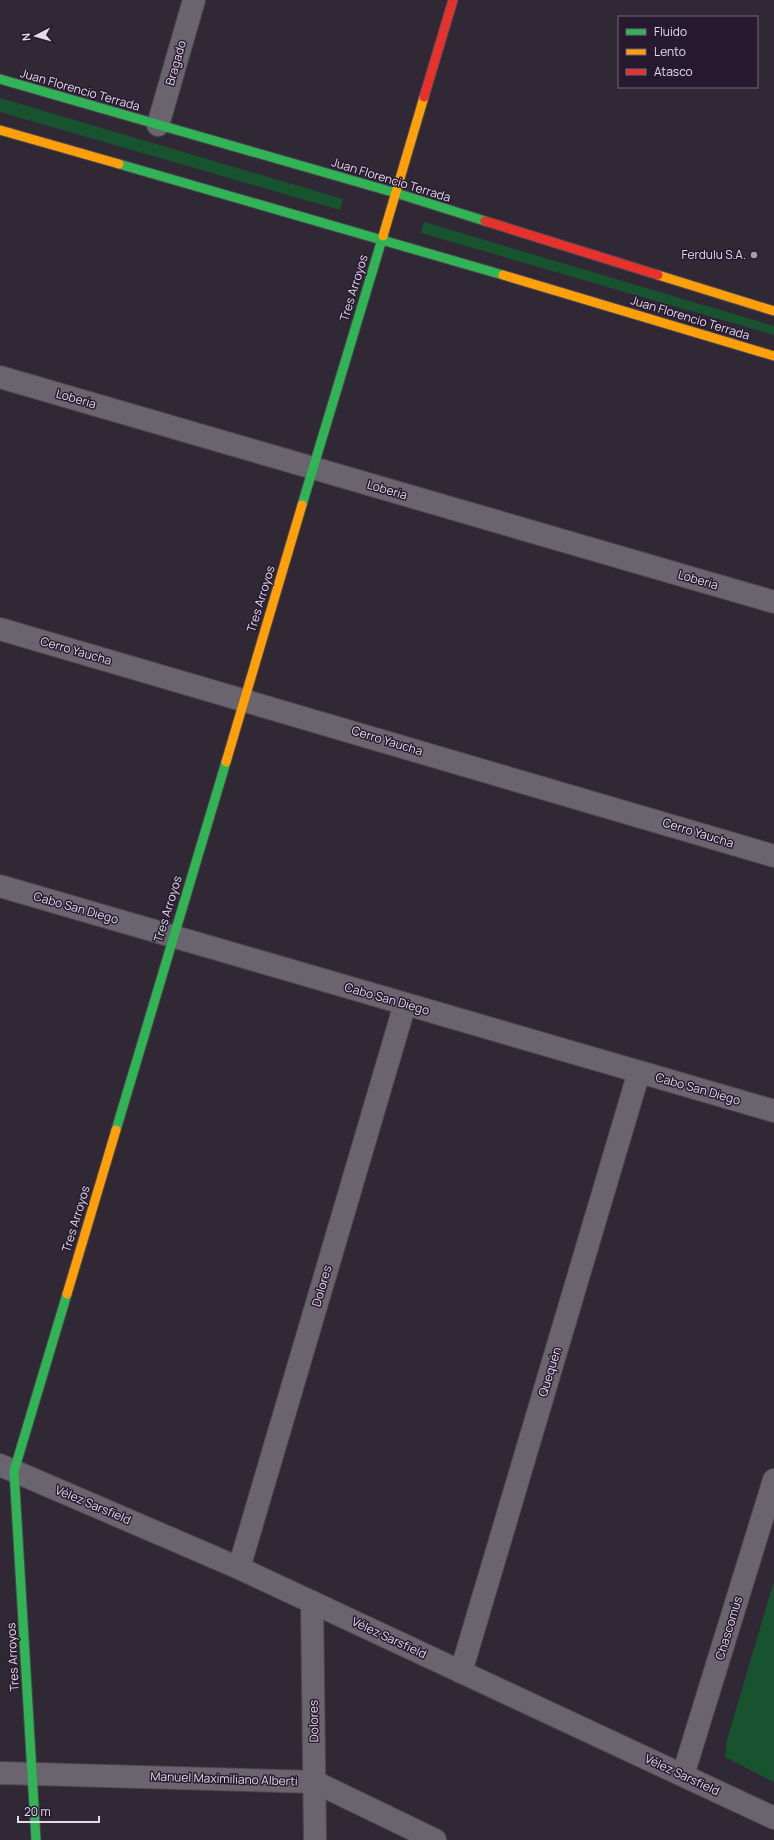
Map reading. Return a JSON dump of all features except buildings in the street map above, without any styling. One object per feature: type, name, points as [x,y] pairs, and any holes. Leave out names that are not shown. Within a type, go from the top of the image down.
[{"type":"street","name":"Bragado","points":[[158,125],[194,0]]},
{"type":"street","name":"Tres Arroyos","points":[[36,1840],[7,1468],[172,937],[453,0]]},
{"type":"street","name":"Juan Florencio Terrada","points":[[0,79],[396,193],[774,311]]},
{"type":"street","name":"Juan Florencio Terrada","points":[[0,130],[381,239],[774,356]]},
{"type":"street","name":"Loberia","points":[[0,377],[774,602]]},
{"type":"street","name":"Cerro Yaucha","points":[[0,628],[774,856]]},
{"type":"street","name":"Cabo San Diego","points":[[0,886],[774,1111]]},
{"type":"street","name":"Dolores","points":[[239,1568],[405,1004]]},
{"type":"street","name":"Quequén","points":[[461,1672],[639,1072]]},
{"type":"street","name":"Vélez Sarsfield","points":[[7,1468],[239,1568],[774,1818]]},
{"type":"street","name":"Chascomús","points":[[683,1775],[774,1480]]},
{"type":"street","name":"Dolores","points":[[312,1602],[315,1840]]},
{"type":"street","name":"Manuel Maximiliano Alberti","points":[[0,1773],[315,1782],[435,1840]]},
{"type":"green space","points":[[0,98],[343,199],[340,210],[0,112]]},
{"type":"green space","points":[[424,222],[774,326],[774,335],[421,233]]},
{"type":"green space","points":[[774,1581],[774,1782],[725,1757],[727,1740]]},
{"type":"traffic: fast","points":[[0,79],[396,193],[485,221]]},
{"type":"traffic: fast","points":[[119,164],[503,275]]},
{"type":"traffic: fast","points":[[302,505],[383,236]]},
{"type":"traffic: fast","points":[[116,1130],[226,762]]},
{"type":"traffic: fast","points":[[36,1840],[14,1471],[67,1294]]},
{"type":"traffic: slow","points":[[383,236],[424,97]]},
{"type":"traffic: slow","points":[[0,130],[119,164]]},
{"type":"traffic: slow","points":[[503,275],[774,356]]},
{"type":"traffic: slow","points":[[658,275],[774,311]]},
{"type":"traffic: slow","points":[[226,762],[302,505]]},
{"type":"traffic: slow","points":[[67,1294],[116,1130]]},
{"type":"traffic: jam","points":[[424,97],[453,0]]},
{"type":"traffic: jam","points":[[485,221],[658,275]]},
{"type":"place","name":"Ferdulu S.A.","points":[[754,255]]}]
